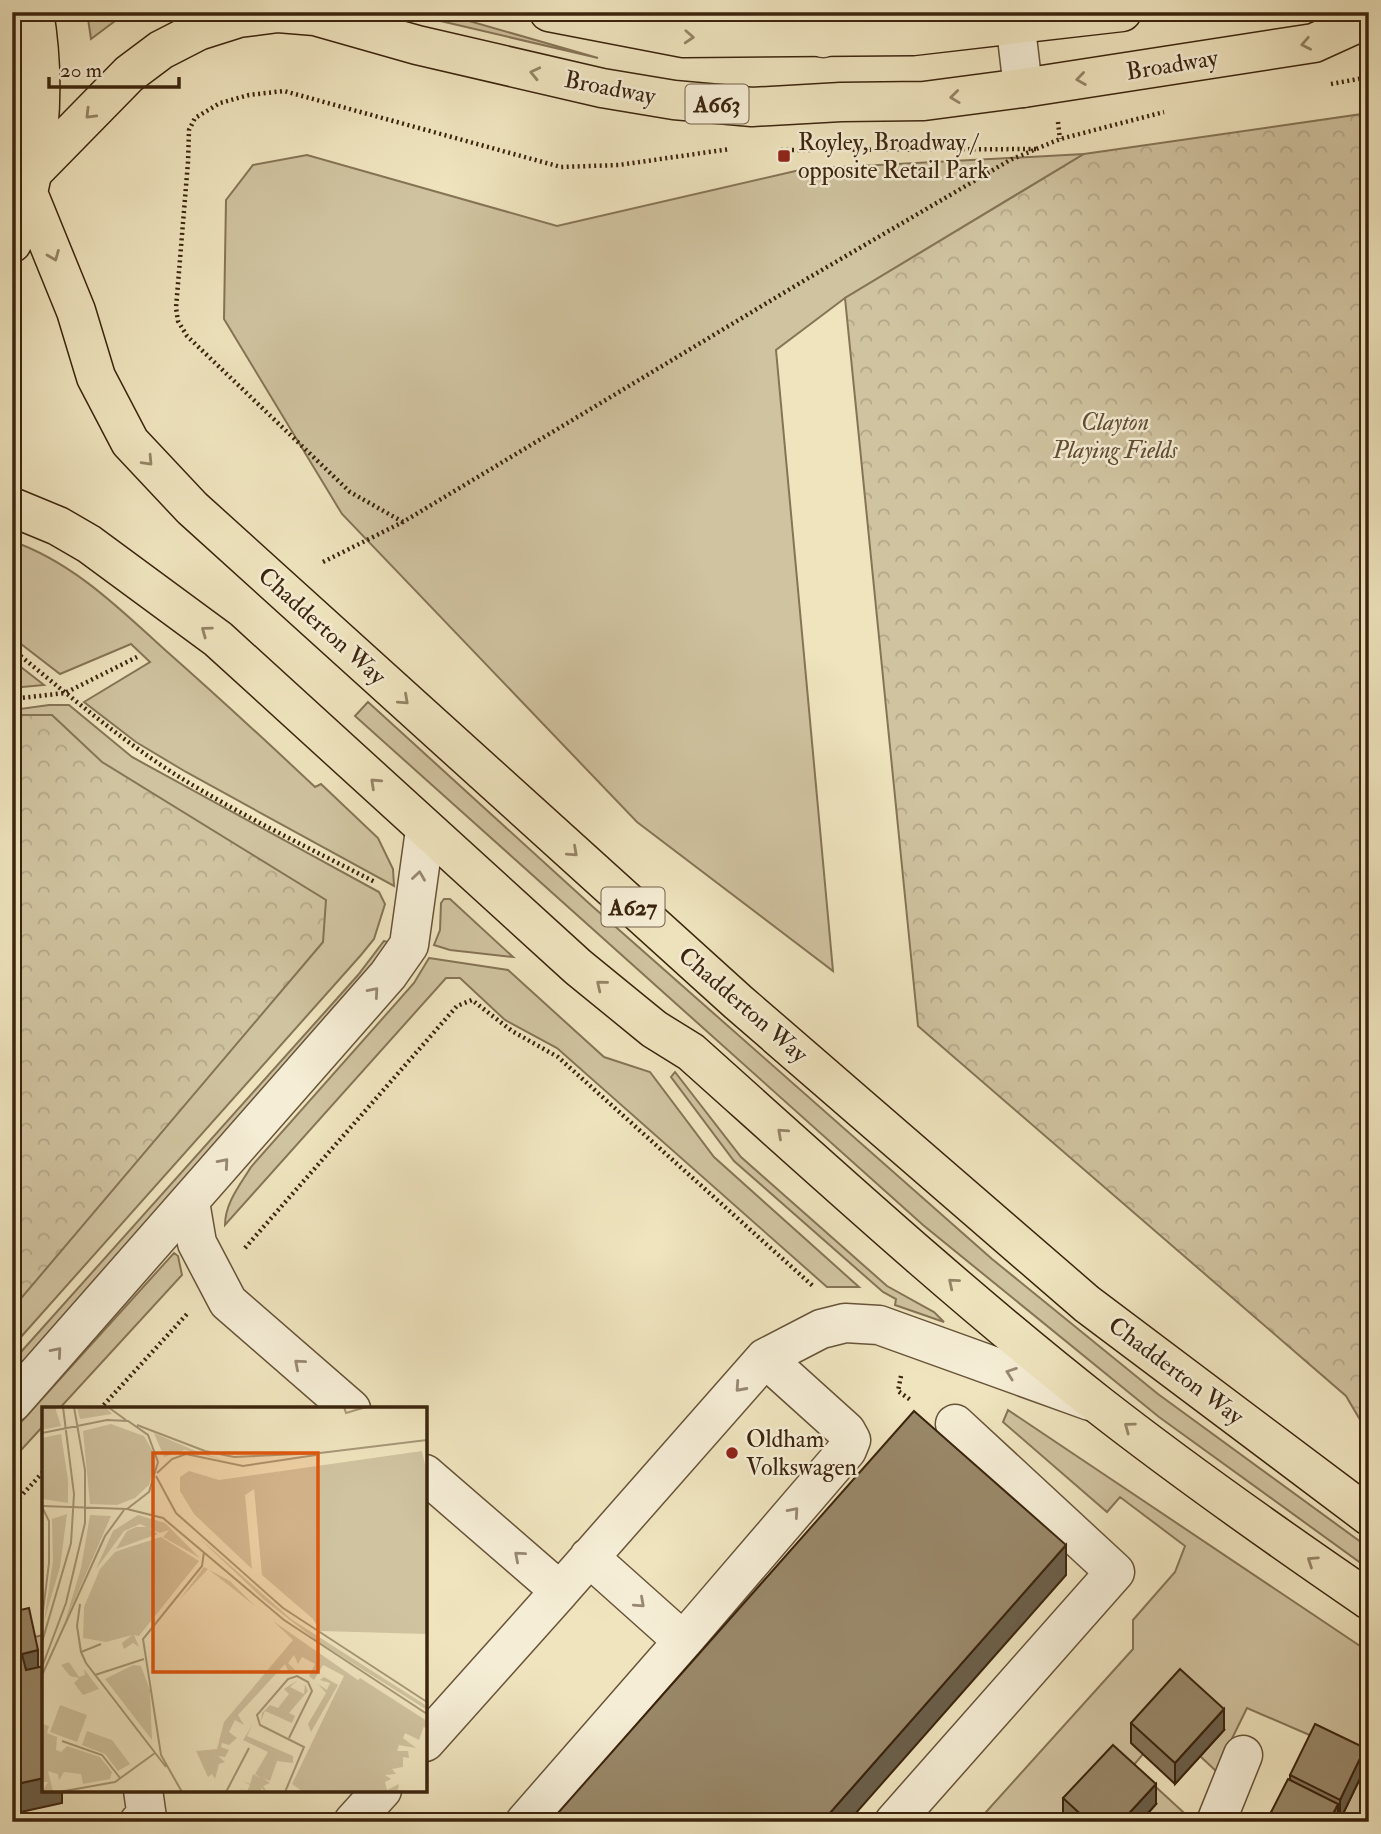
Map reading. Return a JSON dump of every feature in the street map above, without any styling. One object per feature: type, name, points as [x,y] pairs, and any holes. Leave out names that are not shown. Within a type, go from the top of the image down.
[{"type":"main road","name":"A663","points":[[12,243],[29,183],[38,118],[41,75],[34,12]]},
{"type":"main road","points":[[549,12],[684,38],[913,36],[1015,19],[1122,12]]},
{"type":"main road","name":"Broadway","points":[[29,183],[129,74],[161,50],[218,24],[239,18],[278,13],[315,16],[443,51],[602,88],[674,100],[752,107],[923,101],[1023,88],[1314,43],[1369,18]]},
{"type":"main road","name":"Chadderton Way","points":[[29,183],[76,311],[96,377],[130,442],[192,508],[738,1002],[1087,1304],[1369,1516]]},
{"type":"main road","points":[[12,507],[46,521],[89,544],[218,639],[578,967],[654,1029],[691,1052],[891,1232],[1098,1404],[1290,1546],[1369,1600]]},
{"type":"street","points":[[823,38],[877,12]]},
{"type":"street","points":[[1015,19],[1023,88]]},
{"type":"street","points":[[12,1403],[388,975],[409,945],[425,830]]},
{"type":"street","points":[[190,1202],[197,1243],[229,1302],[349,1407]]},
{"type":"street","points":[[427,1740],[765,1358],[821,1329],[845,1323],[868,1323],[1098,1404]]},
{"type":"street","points":[[525,1822],[847,1450],[851,1440],[846,1431],[765,1358]]},
{"type":"street","points":[[894,1822],[1115,1572],[955,1424]]},
{"type":"street","points":[[427,1476],[560,1591]]},
{"type":"street","points":[[589,1557],[683,1641]]},
{"type":"street","points":[[1216,1822],[1244,1755]]},
{"type":"street","points":[[353,1822],[380,1792]]},
{"type":"path","points":[[1318,86],[1369,77]]},
{"type":"path","points":[[403,522],[350,492],[187,336],[178,321],[176,308],[189,130],[195,118],[230,100],[284,91],[561,167],[619,165],[731,149]]},
{"type":"path","points":[[323,562],[403,522],[1010,160],[1060,139],[1165,111]]},
{"type":"path","points":[[773,150],[1039,149]]},
{"type":"path","points":[[12,649],[81,708],[174,774],[287,837],[381,885]]},
{"type":"path","points":[[12,699],[65,693],[137,656]]},
{"type":"path","points":[[243,1251],[457,1006],[472,1000],[512,1031],[558,1057],[821,1293]]},
{"type":"path","points":[[102,1407],[194,1305]]},
{"type":"path","points":[[12,1506],[42,1473]]},
{"type":"green space","points":[[87,12],[127,12],[91,39]]},
{"type":"green space","points":[[402,12],[438,12],[598,58]]},
{"type":"green space","name":"Clayton Playing Fields","points":[[1369,113],[1369,1435],[1346,1396],[918,1026],[845,298],[1084,154]]},
{"type":"green space","points":[[1084,154],[845,298],[776,350],[833,971],[637,822],[342,514],[224,319],[226,200],[253,165],[307,155],[557,226],[804,169]]},
{"type":"green space","points":[[12,541],[55,561],[93,587],[315,787],[321,784],[378,838],[393,869],[394,886],[186,772],[136,742],[84,702],[150,662],[131,644],[60,674],[12,637]]},
{"type":"green space","points":[[12,660],[44,685],[12,688]]},
{"type":"green space","points":[[368,702],[592,906],[992,1259],[1158,1394],[1369,1548],[1369,1569],[1159,1417],[923,1225],[355,716]]},
{"type":"green space","points":[[69,705],[132,757],[379,892],[385,904],[374,939],[361,955],[12,1347],[12,710]]},
{"type":"green space","points":[[12,715],[52,715],[102,762],[326,900],[323,942],[12,1309]]},
{"type":"green space","points":[[444,899],[450,899],[513,957],[450,950],[434,945],[440,930],[441,903]]},
{"type":"green space","points":[[384,941],[391,943],[12,1375],[12,1362],[358,975]]},
{"type":"green space","points":[[429,958],[508,970],[604,1057],[650,1072],[714,1157],[859,1287],[827,1287],[557,1048],[505,1020],[460,978],[446,978],[225,1225],[230,1202],[251,1167],[414,983]]},
{"type":"green space","points":[[675,1072],[741,1157],[887,1286],[934,1312],[944,1322],[895,1305],[896,1299],[883,1292],[734,1161],[671,1077]]},
{"type":"green space","points":[[174,1253],[178,1256],[182,1275],[61,1407],[42,1407],[42,1427],[12,1460],[12,1432]]},
{"type":"green space","points":[[1008,1410],[1369,1652],[1369,1822],[1340,1820],[1365,1768],[1321,1740],[1247,1708],[1216,1771],[1200,1756],[1143,1754],[1133,1766],[1194,1822],[1182,1822],[1181,1817],[1151,1822],[977,1822],[1133,1649],[1133,1620],[1175,1572],[1185,1546],[1120,1497],[1107,1512],[1003,1422]]},
{"type":"green space","points":[[42,1635],[42,1687],[29,1638]]},
{"type":"building","points":[[914,1411],[1066,1545],[822,1822],[550,1822]]},
{"type":"building","points":[[29,1608],[38,1650],[22,1654],[26,1670],[42,1666],[42,1778],[12,1785],[12,1612]]},
{"type":"building","points":[[1180,1669],[1224,1709],[1175,1763],[1131,1723]]},
{"type":"building","points":[[1315,1724],[1365,1748],[1340,1800],[1290,1775]]},
{"type":"building","points":[[1113,1745],[1156,1784],[1121,1822],[1089,1822],[1063,1798]]},
{"type":"building","points":[[1288,1779],[1338,1804],[1329,1822],[1266,1822]]},
{"type":"place","name":"Royley, Broadway / opposite Retail Park","points":[[784,156]]},
{"type":"place","name":"Oldham Volkswagen","points":[[732,1453]]}]
